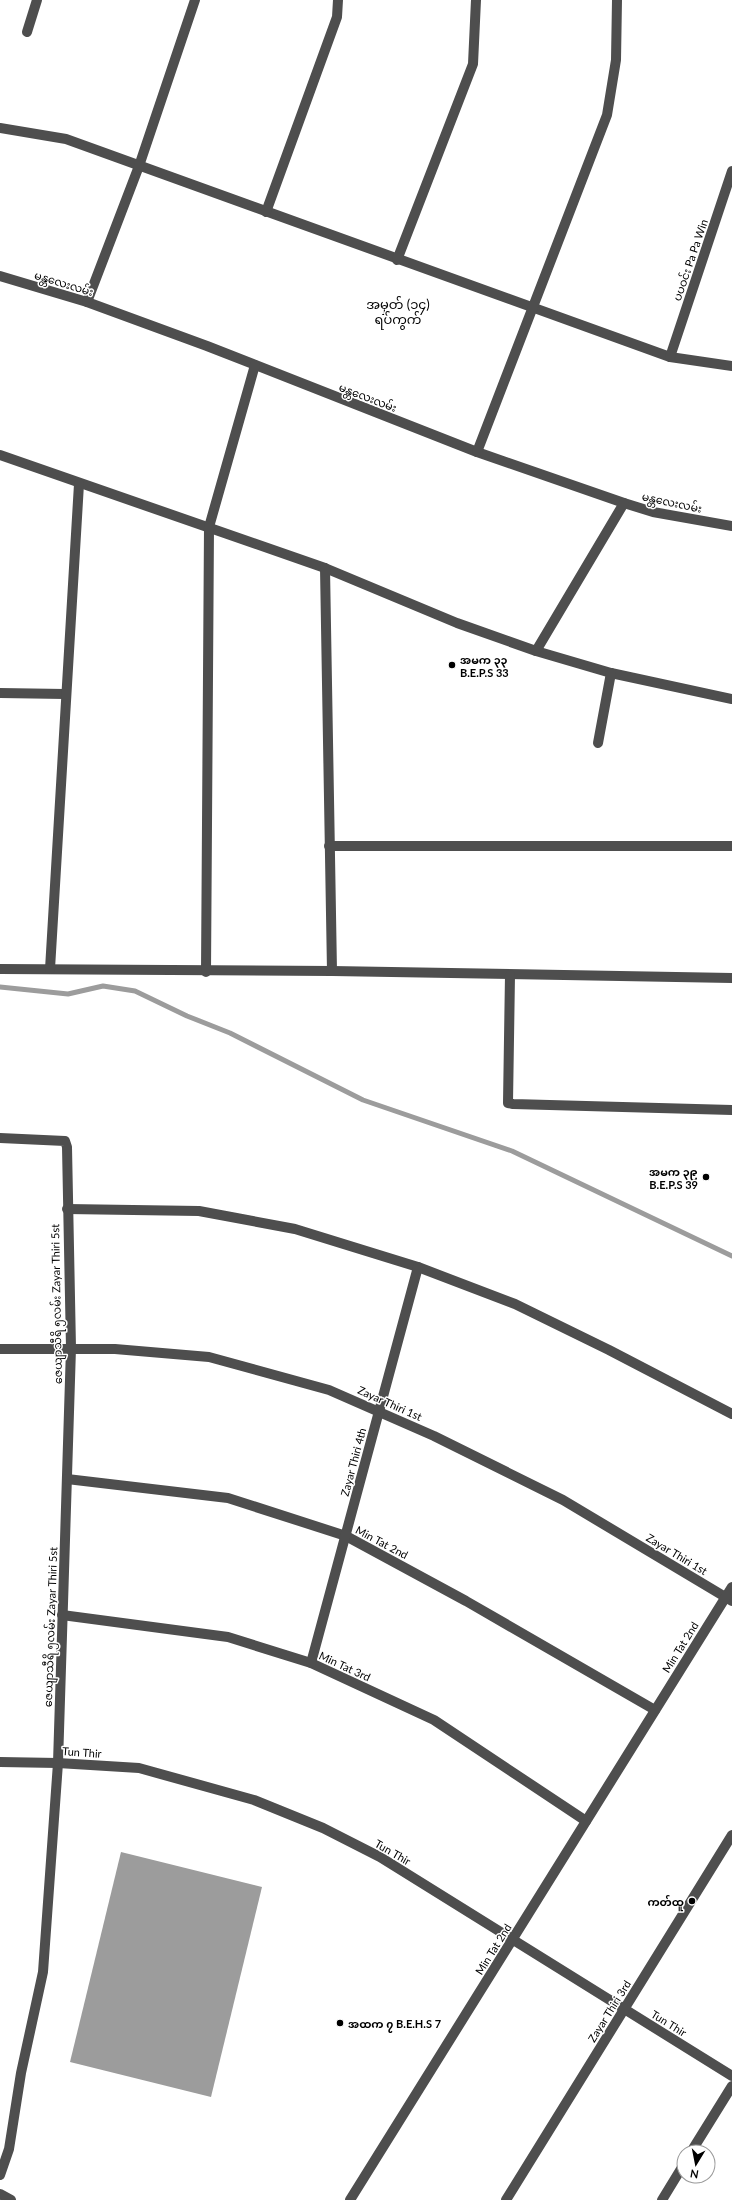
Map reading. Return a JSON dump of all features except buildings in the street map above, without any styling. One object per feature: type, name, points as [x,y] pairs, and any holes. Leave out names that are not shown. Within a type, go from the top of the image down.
[{"type":"street","points":[[27,32],[37,0]]},
{"type":"street","points":[[87,302],[139,166],[195,0]]},
{"type":"street","points":[[266,212],[337,17],[338,0]]},
{"type":"street","points":[[397,260],[473,64],[476,0]]},
{"type":"street","points":[[477,452],[531,308],[607,115],[616,60],[617,0]]},
{"type":"street","points":[[0,128],[66,139],[397,260],[670,357],[732,366]]},
{"type":"street","name":"ပပဝင်း Pa Pa Win","points":[[670,357],[732,171]]},
{"type":"street","name":"မန္တလေးလမ်း","points":[[0,276],[87,302],[255,365],[477,452],[624,503],[653,512],[732,526]]},
{"type":"street","points":[[206,972],[209,527],[255,365]]},
{"type":"street","points":[[0,455],[79,484],[209,527],[325,568],[457,623],[536,651],[610,673],[732,699]]},
{"type":"street","points":[[50,969],[65,694],[79,484]]},
{"type":"street","points":[[536,651],[624,503]]},
{"type":"street","points":[[325,568],[332,971]]},
{"type":"street","points":[[598,743],[610,673]]},
{"type":"street","points":[[0,693],[65,694]]},
{"type":"street","points":[[330,846],[732,846]]},
{"type":"street","points":[[0,969],[206,972],[332,971],[732,978]]},
{"type":"street","points":[[510,975],[508,1103],[732,1110]]},
{"type":"street","name":"ဇေယျာသီရိ ၅လမ်း Zayar Thiri 5st","points":[[0,1138],[65,1141],[71,1348],[58,1763],[43,1972],[21,2073],[9,2149],[0,2175]]},
{"type":"street","points":[[67,1209],[199,1211],[295,1229],[418,1267],[515,1304],[609,1350],[732,1414]]},
{"type":"street","name":"Zayar Thiri 4th","points":[[311,1663],[418,1267]]},
{"type":"street","name":"Zayar Thiri 1st","points":[[0,1349],[115,1349],[209,1357],[329,1390],[434,1436],[563,1500],[729,1599]]},
{"type":"street","name":"Min Tat 2nd","points":[[67,1479],[228,1498],[346,1536],[466,1601],[655,1710]]},
{"type":"street","name":"Min Tat 2nd","points":[[350,2200],[655,1710],[729,1599],[732,1587]]},
{"type":"street","name":"Min Tat 3rd","points":[[62,1615],[228,1637],[311,1663],[434,1720],[586,1821]]},
{"type":"street","name":"Tun Thir","points":[[0,1762],[58,1763],[139,1768],[254,1800],[324,1828],[380,1856],[732,2076]]},
{"type":"street","name":"Zayar Thiri 3rd","points":[[506,2200],[732,1835]]},
{"type":"street","points":[[696,2144],[732,2086]]},
{"type":"street","points":[[662,2200],[676,2177]]},
{"type":"street","points":[[0,2194],[11,2200]]},
{"type":"shaded area","points":[[121,1852],[262,1887],[211,2097],[70,2062]]},
{"type":"waterway","points":[[0,987],[68,994],[103,986],[135,991],[187,1016],[230,1033],[363,1100],[512,1151],[732,1256]]},
{"type":"place","name":"အမက ၃၃ B.E.P.S 33","points":[[452,665]]},
{"type":"place","name":"အမက ၃၉ B.E.P.S 39","points":[[706,1177]]},
{"type":"place","name":"ကတ်ထူ","points":[[692,1901]]},
{"type":"place","name":"အထက ၇ B.E.H.S 7","points":[[340,2023]]},
{"type":"district","name":"အမှတ် (၁၄) ရပ်ကွက်","points":[[398,312]]}]
